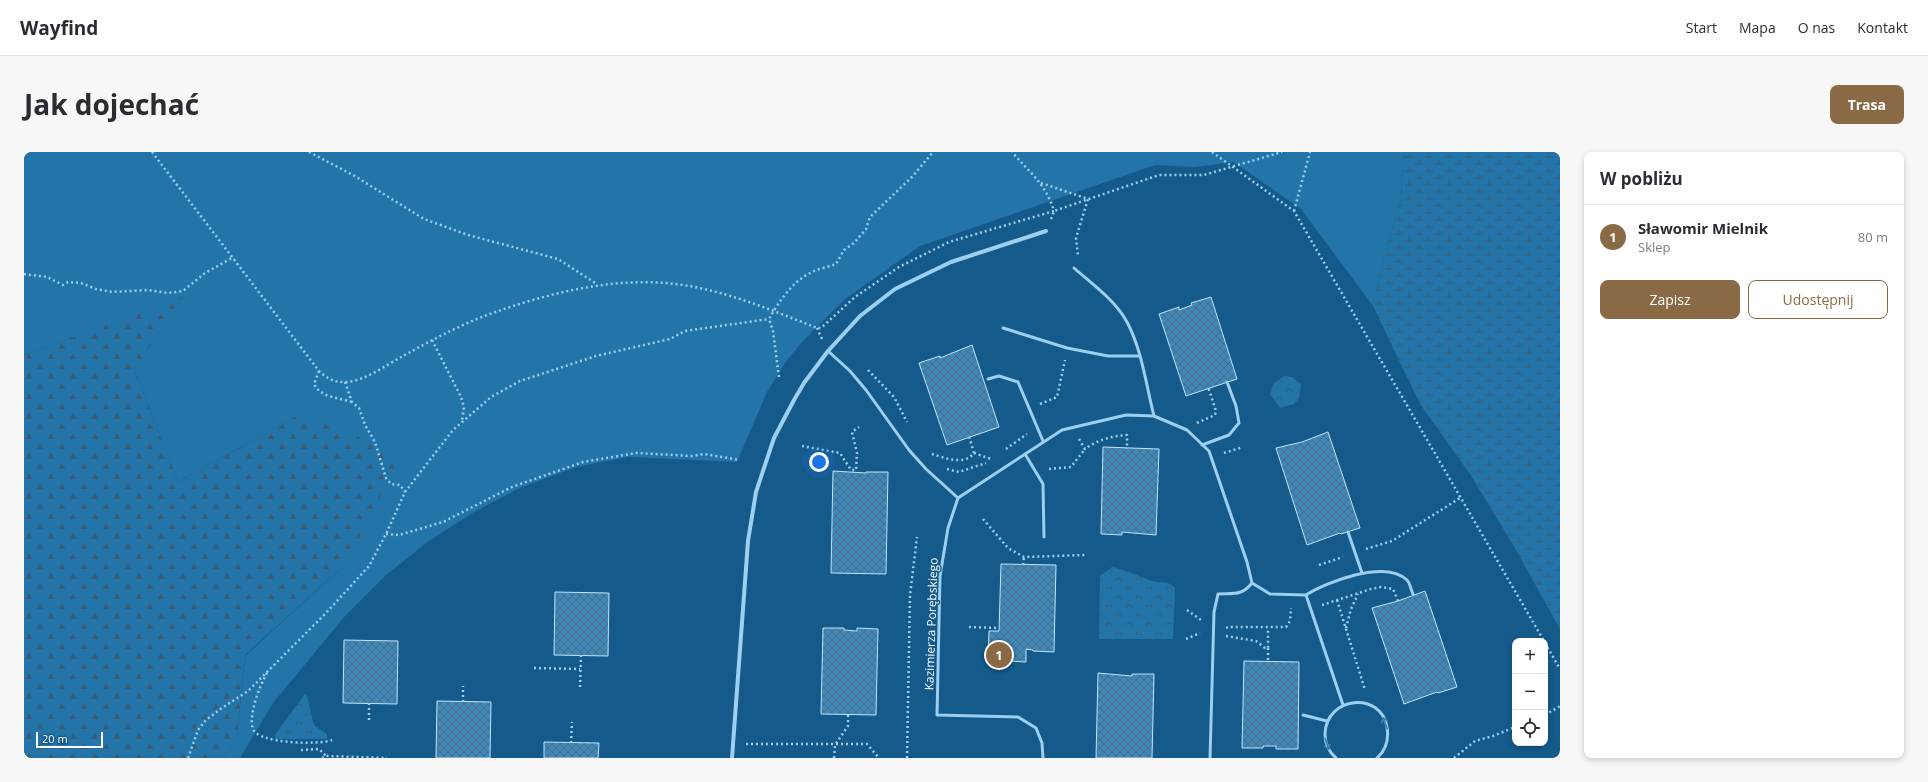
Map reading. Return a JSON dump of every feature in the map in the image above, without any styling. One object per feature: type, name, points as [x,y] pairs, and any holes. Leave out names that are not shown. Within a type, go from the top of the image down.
[{"type":"street","points":[[732,758],[748,541],[756,492],[774,438],[790,406],[804,383],[828,351],[860,316],[895,289],[951,262],[1046,231]]},
{"type":"lane","points":[[1074,268],[1113,302],[1127,320],[1135,339],[1154,416]]},
{"type":"lane","points":[[1003,328],[1067,348],[1108,356],[1139,356]]},
{"type":"lane","points":[[828,351],[850,371],[866,390],[909,450],[926,469],[958,498],[1062,430],[1126,415],[1154,416],[1187,430],[1210,451],[1247,562],[1252,584],[1270,594],[1306,596],[1316,589],[1362,573],[1389,572],[1407,580],[1413,594]]},
{"type":"lane","points":[[988,379],[999,376],[1018,382],[1043,441]]},
{"type":"lane","points":[[1202,445],[1229,435],[1239,423],[1236,406],[1227,382]]},
{"type":"lane","points":[[1025,454],[1043,484],[1044,537]]},
{"type":"lane","name":"Kazimierza Porębskiego","points":[[958,498],[948,528],[940,576],[937,715],[1018,717],[1036,728],[1042,743],[1043,758]]},
{"type":"lane","points":[[1348,532],[1362,573]]},
{"type":"lane","points":[[1210,758],[1213,631],[1214,612],[1218,594],[1240,593],[1246,591],[1252,584]]},
{"type":"lane","points":[[1306,596],[1343,705]]},
{"type":"lane","points":[[1336,758],[1328,749],[1325,739],[1327,721],[1334,712],[1343,705],[1357,702],[1369,705],[1381,714],[1387,723],[1388,734],[1385,748],[1377,758]]},
{"type":"lane","points":[[1303,715],[1327,721]]},
{"type":"path","points":[[152,152],[319,371],[328,379],[336,382],[345,382],[361,378],[432,340],[487,315],[546,297],[598,285],[637,282],[683,284],[740,299],[774,310],[817,328]]},
{"type":"path","points":[[309,152],[354,175],[424,219],[468,235],[558,259],[598,285]]},
{"type":"path","points":[[779,377],[773,331],[769,319],[774,310],[794,285],[810,273],[836,264],[844,250],[866,229],[870,217],[912,177],[933,152]]},
{"type":"path","points":[[1012,152],[1041,183],[1050,196],[1054,211],[1046,231]]},
{"type":"path","points":[[1212,152],[1294,211],[1542,638]]},
{"type":"path","points":[[1054,211],[1159,175],[1204,175],[1282,152]]},
{"type":"path","points":[[1294,211],[1310,152]]},
{"type":"path","points":[[1041,183],[1088,199]]},
{"type":"path","points":[[1085,277],[1076,250],[1076,238],[1088,199]]},
{"type":"path","points":[[24,274],[47,277],[63,284],[68,282],[81,283],[96,289],[112,292],[148,290],[168,293],[183,291],[205,273],[232,258]]},
{"type":"path","points":[[188,758],[198,730],[206,720],[248,691],[326,613],[369,566],[386,534],[405,492],[453,430],[491,397],[527,378],[596,356],[670,338],[685,331],[769,319]]},
{"type":"path","points":[[432,340],[461,397],[464,407],[462,421]]},
{"type":"path","points":[[866,368],[894,397],[910,428]]},
{"type":"path","points":[[319,371],[314,384],[317,389],[330,396],[352,402]]},
{"type":"path","points":[[1030,408],[1057,397],[1062,375]]},
{"type":"path","points":[[345,382],[352,402],[358,408],[374,442],[386,478],[391,484],[400,485],[405,492]]},
{"type":"path","points":[[1208,387],[1216,411],[1215,415],[1195,424],[1211,442]]},
{"type":"path","points":[[802,446],[840,453],[851,470],[856,472],[857,453],[852,432],[859,427]]},
{"type":"path","points":[[1002,451],[1037,427]]},
{"type":"path","points":[[1077,436],[1084,434]]},
{"type":"path","points":[[1037,472],[1053,468],[1071,467],[1090,445],[1112,436],[1127,435],[1127,449]]},
{"type":"path","points":[[969,436],[974,453]]},
{"type":"path","points":[[1079,439],[1085,449]]},
{"type":"path","points":[[1212,457],[1243,447]]},
{"type":"path","points":[[386,534],[399,535],[443,522],[512,488],[548,473],[590,460],[636,453],[692,456],[704,454],[740,460]]},
{"type":"path","points":[[933,458],[929,453],[952,460],[964,459],[974,453]]},
{"type":"path","points":[[974,453],[991,459]]},
{"type":"path","points":[[942,466],[959,472],[975,468],[997,455]]},
{"type":"path","points":[[1319,565],[1392,541],[1460,498]]},
{"type":"path","points":[[982,519],[1008,548],[1024,557],[1085,555]]},
{"type":"path","points":[[907,758],[910,595],[917,537]]},
{"type":"path","points":[[1023,566],[1024,557]]},
{"type":"path","points":[[1310,609],[1381,587],[1393,590],[1398,601]]},
{"type":"path","points":[[1346,629],[1351,609],[1359,593]]},
{"type":"path","points":[[1268,648],[1265,648],[1256,641],[1226,636],[1223,631],[1228,627],[1286,627],[1289,625],[1291,596]]},
{"type":"path","points":[[1337,600],[1369,705]]},
{"type":"path","points":[[1187,610],[1204,622],[1204,631]]},
{"type":"path","points":[[969,627],[999,628]]},
{"type":"path","points":[[1268,628],[1268,663]]},
{"type":"path","points":[[1186,639],[1204,631],[1213,631]]},
{"type":"path","points":[[1548,649],[1560,669]]},
{"type":"path","points":[[580,687],[581,655]]},
{"type":"path","points":[[534,668],[580,669]]},
{"type":"path","points":[[269,670],[260,685],[256,702],[253,730],[268,738],[282,741],[316,743],[332,740]]},
{"type":"path","points":[[463,686],[463,702]]},
{"type":"path","points":[[369,703],[369,720]]},
{"type":"path","points":[[1548,713],[1560,706]]},
{"type":"path","points":[[834,758],[835,745],[848,726],[848,714]]},
{"type":"path","points":[[571,742],[572,722]]},
{"type":"path","points":[[1454,758],[1475,741],[1512,728]]},
{"type":"path","points":[[734,743],[762,745],[867,744],[879,758]]},
{"type":"path","points":[[301,750],[319,749],[326,756]]},
{"type":"path","points":[[322,758],[326,756],[384,758]]},
{"type":"green space","points":[[24,152],[1404,152],[1401,199],[1384,258],[1373,306],[1301,209],[1234,162],[1195,167],[1155,165],[920,246],[845,299],[802,342],[787,360],[767,392],[737,462],[628,457],[576,467],[520,488],[474,512],[426,543],[384,577],[346,615],[273,703],[240,758],[224,758],[237,737],[245,656],[348,562],[299,415],[178,482],[134,369],[182,298],[24,355]]},
{"type":"green space","points":[[1404,152],[1560,152],[1560,629],[1512,543],[1470,474],[1420,404],[1373,306],[1384,258],[1401,199]]},
{"type":"green space","points":[[183,297],[134,369],[178,482],[299,415],[353,433],[397,463],[348,562],[245,655],[237,737],[224,758],[24,758],[24,355]]},
{"type":"green space","points":[[1284,376],[1292,377],[1301,384],[1299,399],[1294,404],[1280,408],[1270,394],[1273,384]]},
{"type":"green space","points":[[1112,567],[1155,582],[1172,585],[1175,588],[1173,639],[1099,639],[1100,576]]},
{"type":"green space","points":[[306,694],[313,722],[315,726],[327,734],[327,739],[275,739],[275,735]]},
{"type":"building","points":[[1211,297],[1237,379],[1186,396],[1159,314],[1179,307],[1179,310],[1192,305],[1191,303]]},
{"type":"building","points":[[972,345],[999,427],[947,445],[919,363],[940,356],[940,358]]},
{"type":"building","points":[[1328,432],[1360,528],[1341,534],[1340,533],[1307,545],[1276,448],[1302,442]]},
{"type":"building","points":[[1103,447],[1159,449],[1156,535],[1122,532],[1122,535],[1101,534]]},
{"type":"building","points":[[833,471],[866,473],[888,472],[886,574],[831,573]]},
{"type":"building","points":[[1001,564],[1056,565],[1054,652],[1033,651],[1026,649],[1026,662],[988,660],[989,631],[999,631]]},
{"type":"building","points":[[1425,591],[1457,687],[1438,693],[1437,692],[1404,704],[1372,608],[1398,601]]},
{"type":"building","points":[[555,592],[609,593],[608,656],[554,655]]},
{"type":"building","points":[[823,628],[844,628],[844,630],[857,631],[857,628],[878,629],[876,715],[821,714]]},
{"type":"building","points":[[344,640],[398,641],[397,704],[343,703]]},
{"type":"building","points":[[1244,661],[1299,662],[1298,749],[1276,749],[1276,746],[1263,746],[1263,748],[1242,748]]},
{"type":"building","points":[[1098,673],[1132,676],[1132,674],[1154,674],[1152,758],[1096,758]]},
{"type":"building","points":[[437,701],[491,702],[490,758],[436,758]]},
{"type":"building","points":[[544,742],[599,743],[598,758],[544,758]]},
{"type":"place","name":"Sławomir Mielnik","points":[[999,655]]}]
